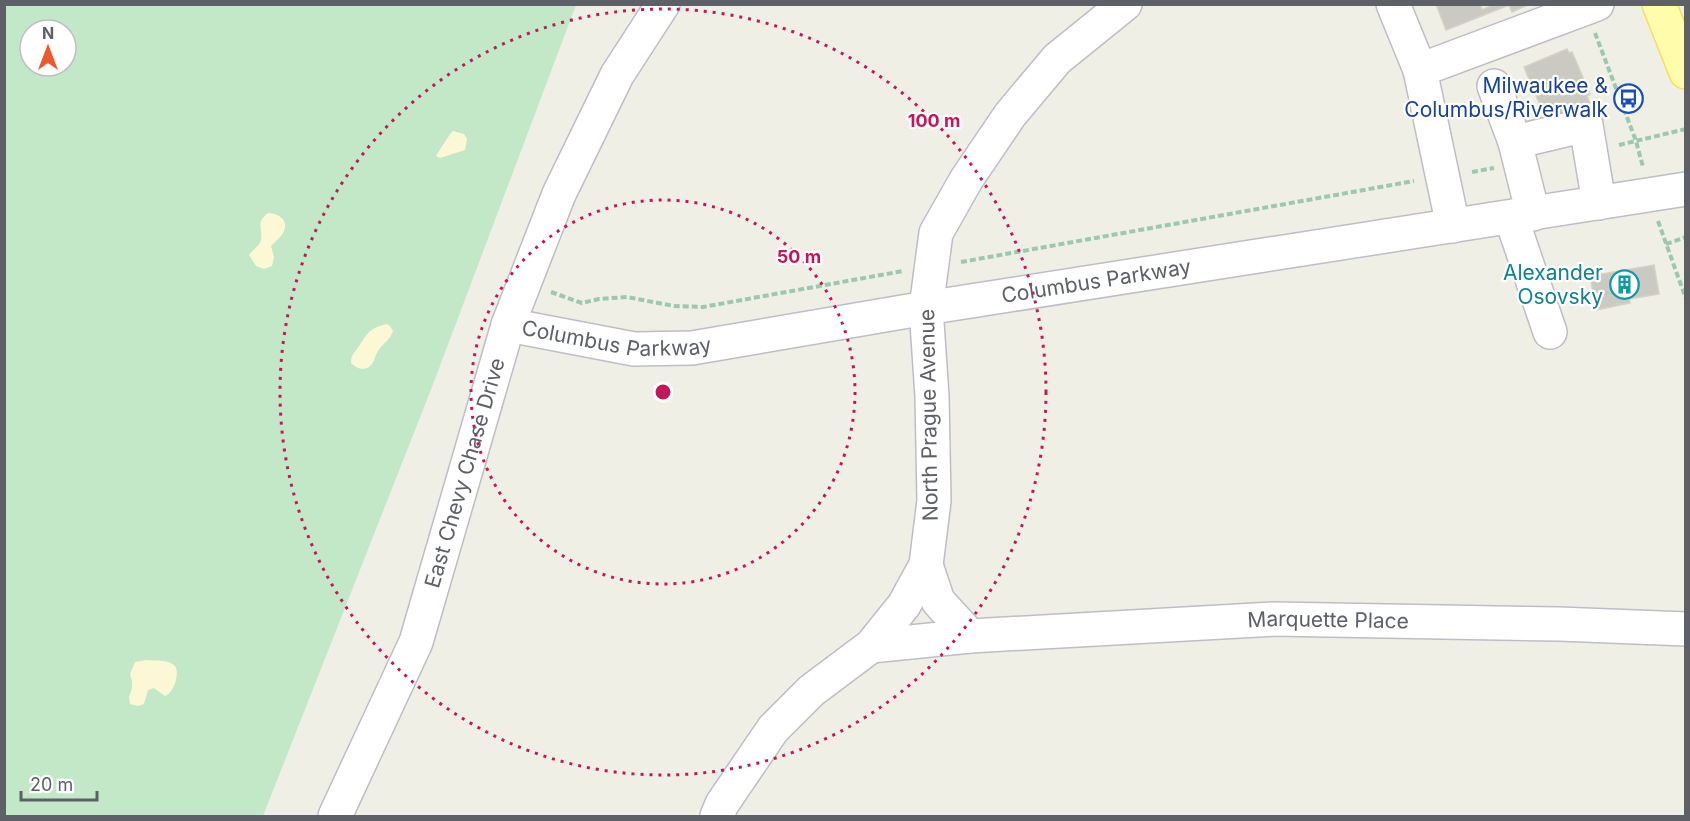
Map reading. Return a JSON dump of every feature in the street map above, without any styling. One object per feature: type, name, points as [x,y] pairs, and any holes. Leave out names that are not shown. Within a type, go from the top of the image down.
[{"type":"main road","points":[[1659,4],[1686,72]]},
{"type":"street","name":"East Chevy Chase Drive","points":[[335,816],[416,642],[508,325],[559,194],[617,75],[663,4]]},
{"type":"street","name":"North Prague Avenue","points":[[717,816],[722,804],[774,729],[811,692],[871,646],[904,605],[926,565],[934,501],[932,396],[926,308],[936,233],[966,180],[1010,115],[1058,59],[1125,4]]},
{"type":"street","points":[[1393,4],[1420,70],[1453,226]]},
{"type":"street","points":[[1420,70],[1591,7]]},
{"type":"street","points":[[1494,86],[1519,153],[1522,215],[1550,332]]},
{"type":"street","points":[[1519,153],[1586,125],[1599,203]]},
{"type":"street","name":"Columbus Parkway","points":[[508,325],[634,350],[692,348],[926,308],[1686,189]]},
{"type":"street","points":[[926,565],[938,601],[970,636]]},
{"type":"street","name":"Marquette Place","points":[[871,646],[970,636],[1274,620],[1686,628]]},
{"type":"path","points":[[1591,7],[1636,141]]},
{"type":"path","points":[[1592,151],[1686,129]]},
{"type":"path","points":[[524,285],[582,303],[598,299],[627,297],[674,306],[703,307],[1442,177],[1519,153]]},
{"type":"path","points":[[1655,214],[1686,299]]},
{"type":"path","points":[[1666,244],[1686,237]]},
{"type":"green space","points":[[5,5],[576,5],[432,387],[263,816],[5,816]]},
{"type":"sand","points":[[453,131],[464,134],[467,139],[465,150],[440,158],[436,156],[447,139]]},
{"type":"sand","points":[[268,213],[275,214],[284,220],[285,227],[282,235],[271,246],[274,257],[272,266],[264,269],[256,266],[249,255],[260,242],[261,223]]},
{"type":"sand","points":[[387,324],[393,331],[380,348],[372,364],[364,369],[353,365],[352,355],[366,336],[372,330]]},
{"type":"sand","points":[[165,661],[175,666],[177,673],[175,682],[171,691],[165,696],[154,688],[148,690],[144,704],[138,706],[130,704],[132,681],[130,674],[135,662]]},
{"type":"building","points":[[1436,4],[1480,4],[1482,10],[1495,4],[1530,4],[1512,12],[1509,5],[1446,30]]},
{"type":"building","points":[[1567,49],[1569,53],[1572,52],[1590,94],[1587,96],[1590,104],[1584,106],[1585,110],[1545,117],[1524,67]]},
{"type":"building","name":"Alexander Osovsky","points":[[1654,265],[1659,294],[1629,299],[1630,303],[1596,310],[1590,276]]},
{"type":"place","name":"Milwaukee & Columbus/Riverwalk","points":[[1629,98]]},
{"type":"place","name":"Alexander Osovsky","points":[[1624,285]]}]
